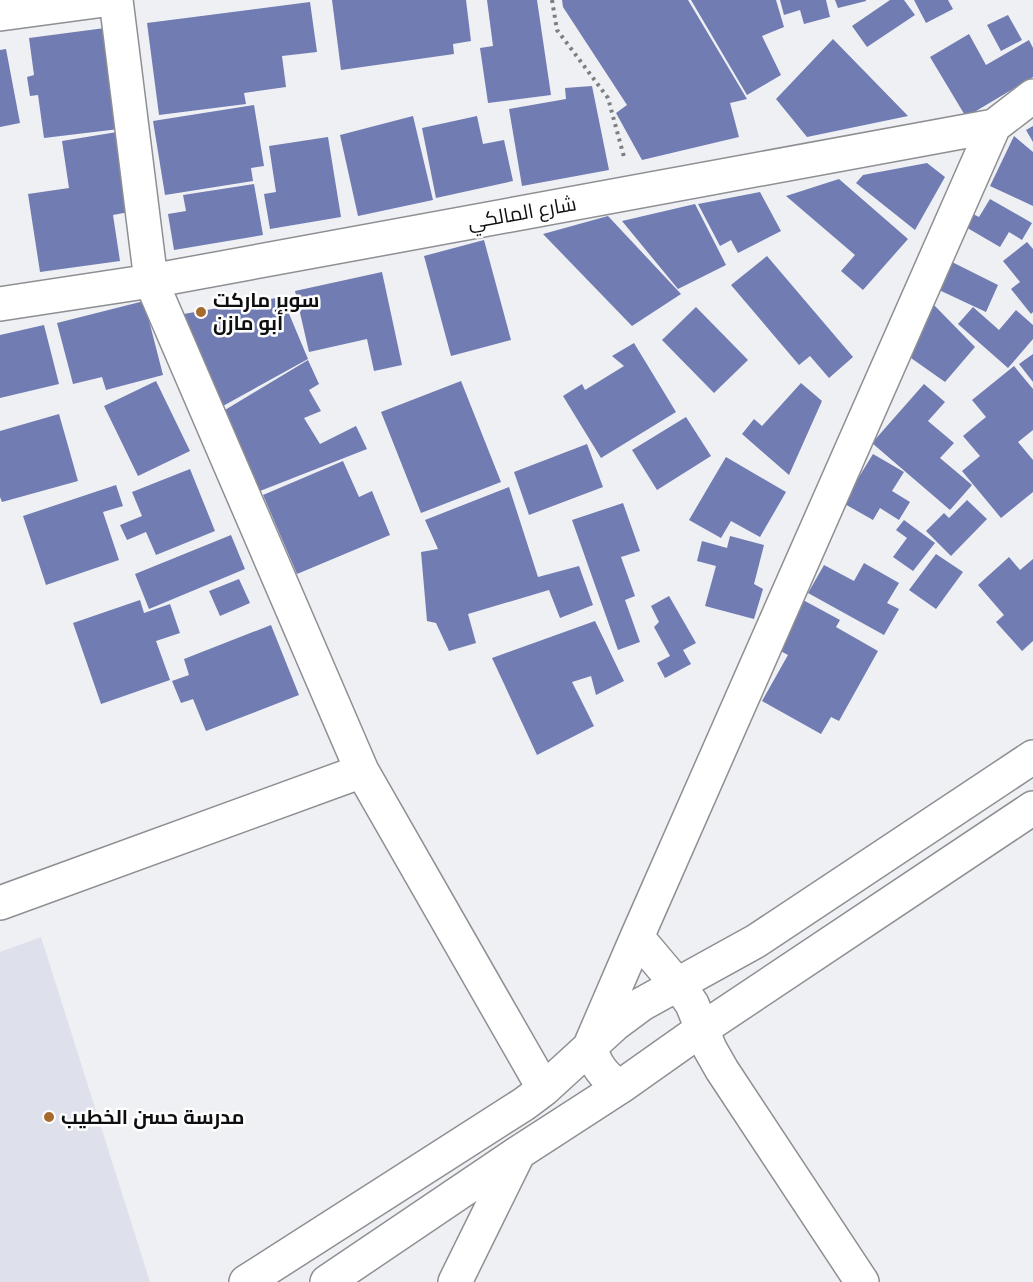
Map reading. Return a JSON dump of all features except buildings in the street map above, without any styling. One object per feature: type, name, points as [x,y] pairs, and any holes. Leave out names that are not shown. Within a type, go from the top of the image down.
[{"type":"street","points":[[0,14],[104,0]]},
{"type":"street","points":[[116,0],[150,281],[362,771],[544,1089]]},
{"type":"street","name":"شارع المالكي","points":[[0,304],[150,281],[994,126],[1033,96]]},
{"type":"street","points":[[620,1088],[608,1080],[599,1069],[590,1046],[994,126]]},
{"type":"street","points":[[246,1282],[524,1104],[544,1089],[615,1024],[642,1004],[756,940],[1033,757]]},
{"type":"street","points":[[0,903],[362,771]]},
{"type":"street","points":[[327,1282],[518,1153],[620,1088],[702,1029],[1033,808]]},
{"type":"street","points":[[637,937],[685,993],[714,1056],[736,1093],[862,1282]]},
{"type":"street","points":[[455,1282],[518,1153]]},
{"type":"path","points":[[552,0],[557,30],[608,98],[634,192]]},
{"type":"shaded area","name":"مدرسة حسن الخطيب","points":[[41,937],[150,1282],[0,1282],[0,952]]},
{"type":"place","name":"سوبر ماركت أبو مازن","points":[[201,312]]},
{"type":"place","name":"مدرسة حسن الخطيب","points":[[49,1117]]}]
